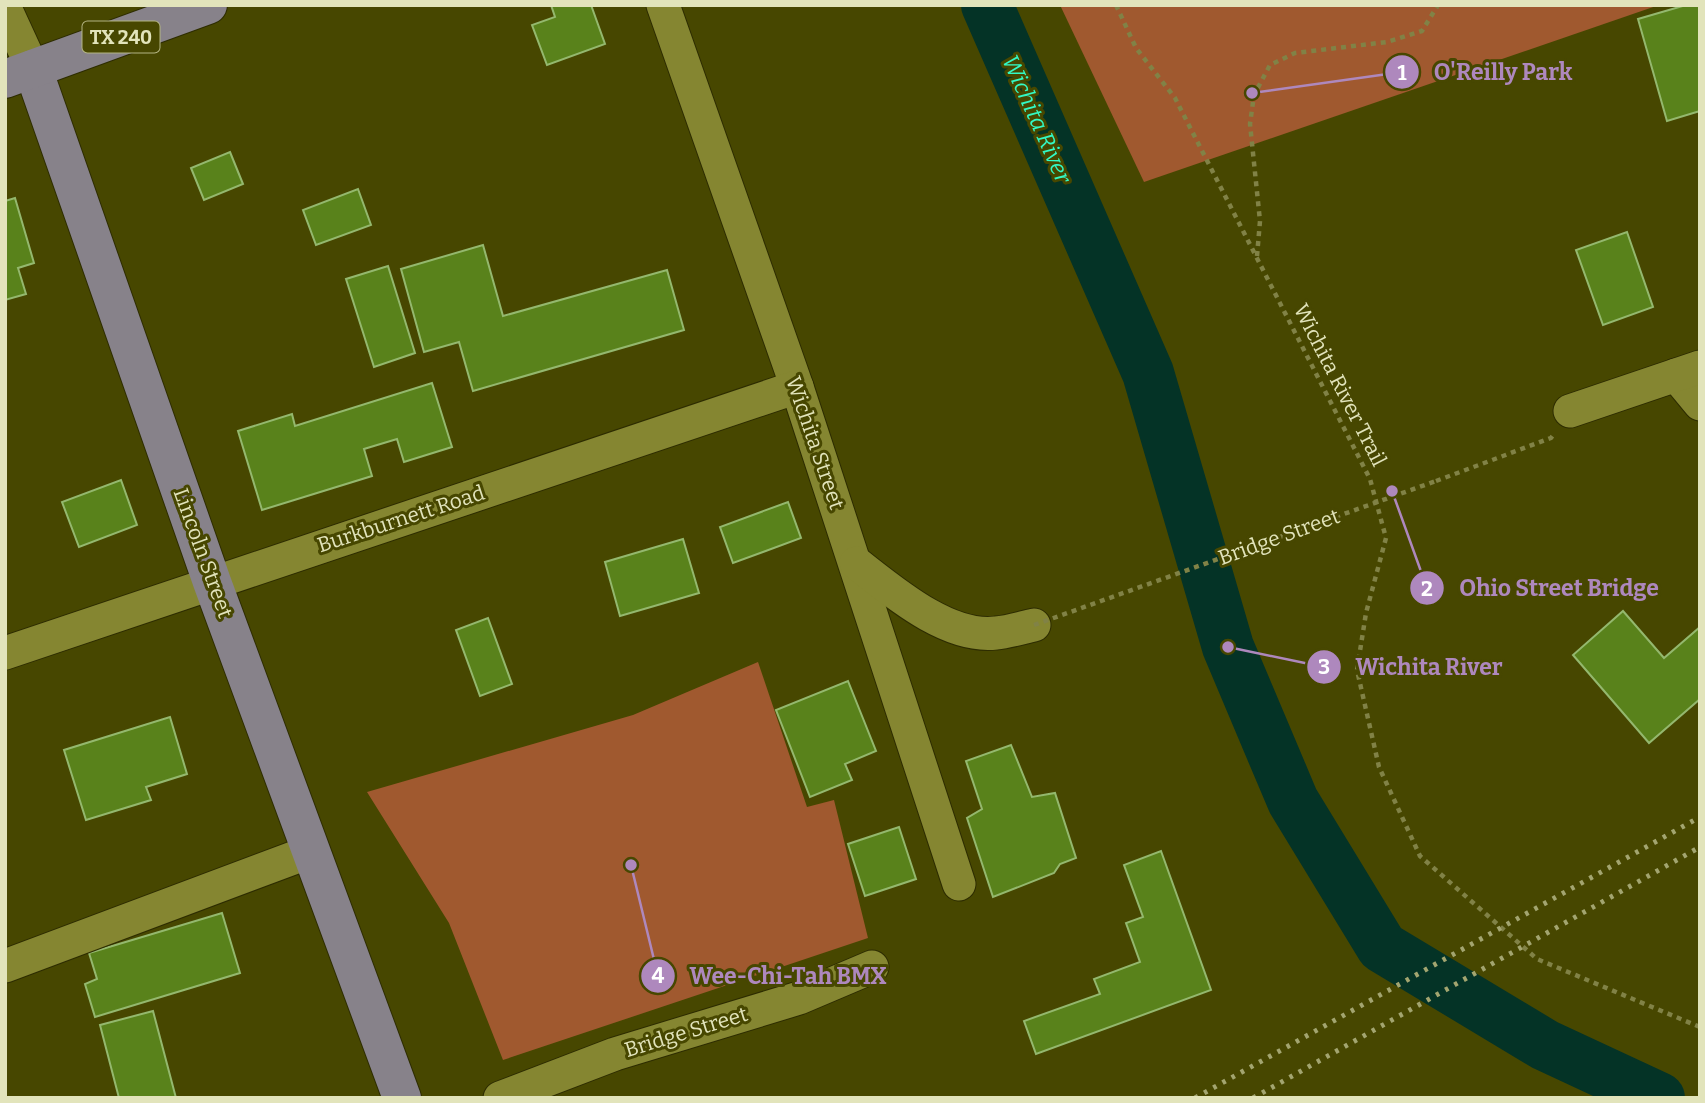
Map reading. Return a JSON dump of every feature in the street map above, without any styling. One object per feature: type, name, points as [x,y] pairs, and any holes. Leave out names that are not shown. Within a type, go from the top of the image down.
[{"type":"main road","name":"TX 240","points":[[19,74],[208,5]]},
{"type":"main road","name":"Lincoln Street","points":[[19,74],[312,850],[401,1098]]},
{"type":"street","name":"Wichita Street","points":[[663,5],[797,387],[959,884]]},
{"type":"street","name":"Lincoln Street","points":[[5,8],[19,74]]},
{"type":"street","points":[[1570,411],[1688,371],[1700,404]]},
{"type":"street","name":"Burkburnett Road","points":[[5,653],[797,387]]},
{"type":"street","points":[[856,563],[909,604],[949,625],[993,634],[1034,625]]},
{"type":"street","points":[[5,967],[312,850]]},
{"type":"street","name":"Bridge Street","points":[[500,1098],[615,1054],[799,998],[872,967]]},
{"type":"path","name":"Wichita River Trail","points":[[1116,5],[1136,48],[1175,98],[1370,479],[1386,538],[1366,613],[1357,670],[1379,767],[1420,856],[1537,959],[1700,1027]]},
{"type":"path","points":[[1257,257],[1260,221],[1250,124],[1254,95],[1270,65],[1295,53],[1387,42],[1422,31],[1438,5]]},
{"type":"path","name":"Bridge Street","points":[[1034,625],[1551,438],[1570,411]]},
{"type":"shaded area","points":[[1060,5],[1659,5],[1144,182]]},
{"type":"shaded area","points":[[758,662],[807,807],[834,800],[868,938],[503,1060],[449,923],[367,792],[633,715]]},
{"type":"building","points":[[551,5],[591,5],[605,44],[547,65],[532,25],[555,17]]},
{"type":"building","points":[[1686,5],[1700,5],[1700,111],[1667,121],[1638,19]]},
{"type":"building","points":[[230,152],[243,184],[204,200],[191,168]]},
{"type":"building","points":[[358,189],[371,225],[316,245],[303,210]]},
{"type":"building","points":[[15,198],[34,263],[18,268],[26,294],[5,300],[5,201]]},
{"type":"building","points":[[1627,232],[1653,307],[1603,325],[1576,250]]},
{"type":"building","points":[[483,245],[503,316],[667,270],[684,330],[473,391],[459,342],[424,352],[401,269]]},
{"type":"building","points":[[388,266],[415,353],[374,367],[346,279]]},
{"type":"building","points":[[432,383],[452,447],[404,462],[397,439],[364,449],[372,476],[262,510],[238,431],[292,414],[295,426]]},
{"type":"building","points":[[121,480],[137,525],[79,547],[62,502]]},
{"type":"building","points":[[788,502],[801,538],[733,563],[720,527]]},
{"type":"building","points":[[683,539],[699,593],[620,616],[605,562]]},
{"type":"building","points":[[1623,611],[1664,658],[1700,627],[1700,699],[1649,743],[1573,655]]},
{"type":"building","points":[[488,618],[512,684],[480,696],[456,630]]},
{"type":"building","points":[[848,681],[876,751],[845,764],[852,780],[810,797],[776,710]]},
{"type":"building","points":[[170,717],[187,774],[146,787],[151,800],[86,820],[64,750]]},
{"type":"building","points":[[1011,745],[1032,797],[1055,793],[1076,858],[1060,864],[1054,873],[993,897],[967,818],[982,809],[966,761]]},
{"type":"building","points":[[899,827],[916,879],[865,896],[848,844]]},
{"type":"building","points":[[1161,851],[1211,990],[1036,1054],[1024,1021],[1100,994],[1094,979],[1140,962],[1126,923],[1143,917],[1124,865]]},
{"type":"building","points":[[222,913],[240,973],[95,1017],[85,984],[97,979],[89,953]]},
{"type":"building","points":[[153,1011],[176,1098],[119,1098],[100,1025]]},
{"type":"waterway","name":"Wichita River","points":[[987,5],[1148,373],[1228,647],[1293,801],[1382,947],[1545,1045],[1659,1098]]},
{"type":"railway","points":[[1195,1098],[1700,817]]},
{"type":"railway","points":[[1253,1098],[1700,847]]},
{"type":"place","name":"O'Reilly Park","points":[[1252,93]]},
{"type":"place","name":"Ohio Street Bridge","points":[[1392,491]]},
{"type":"place","name":"Wichita River","points":[[1228,647]]},
{"type":"place","name":"Wee-Chi-Tah BMX","points":[[631,865]]}]
